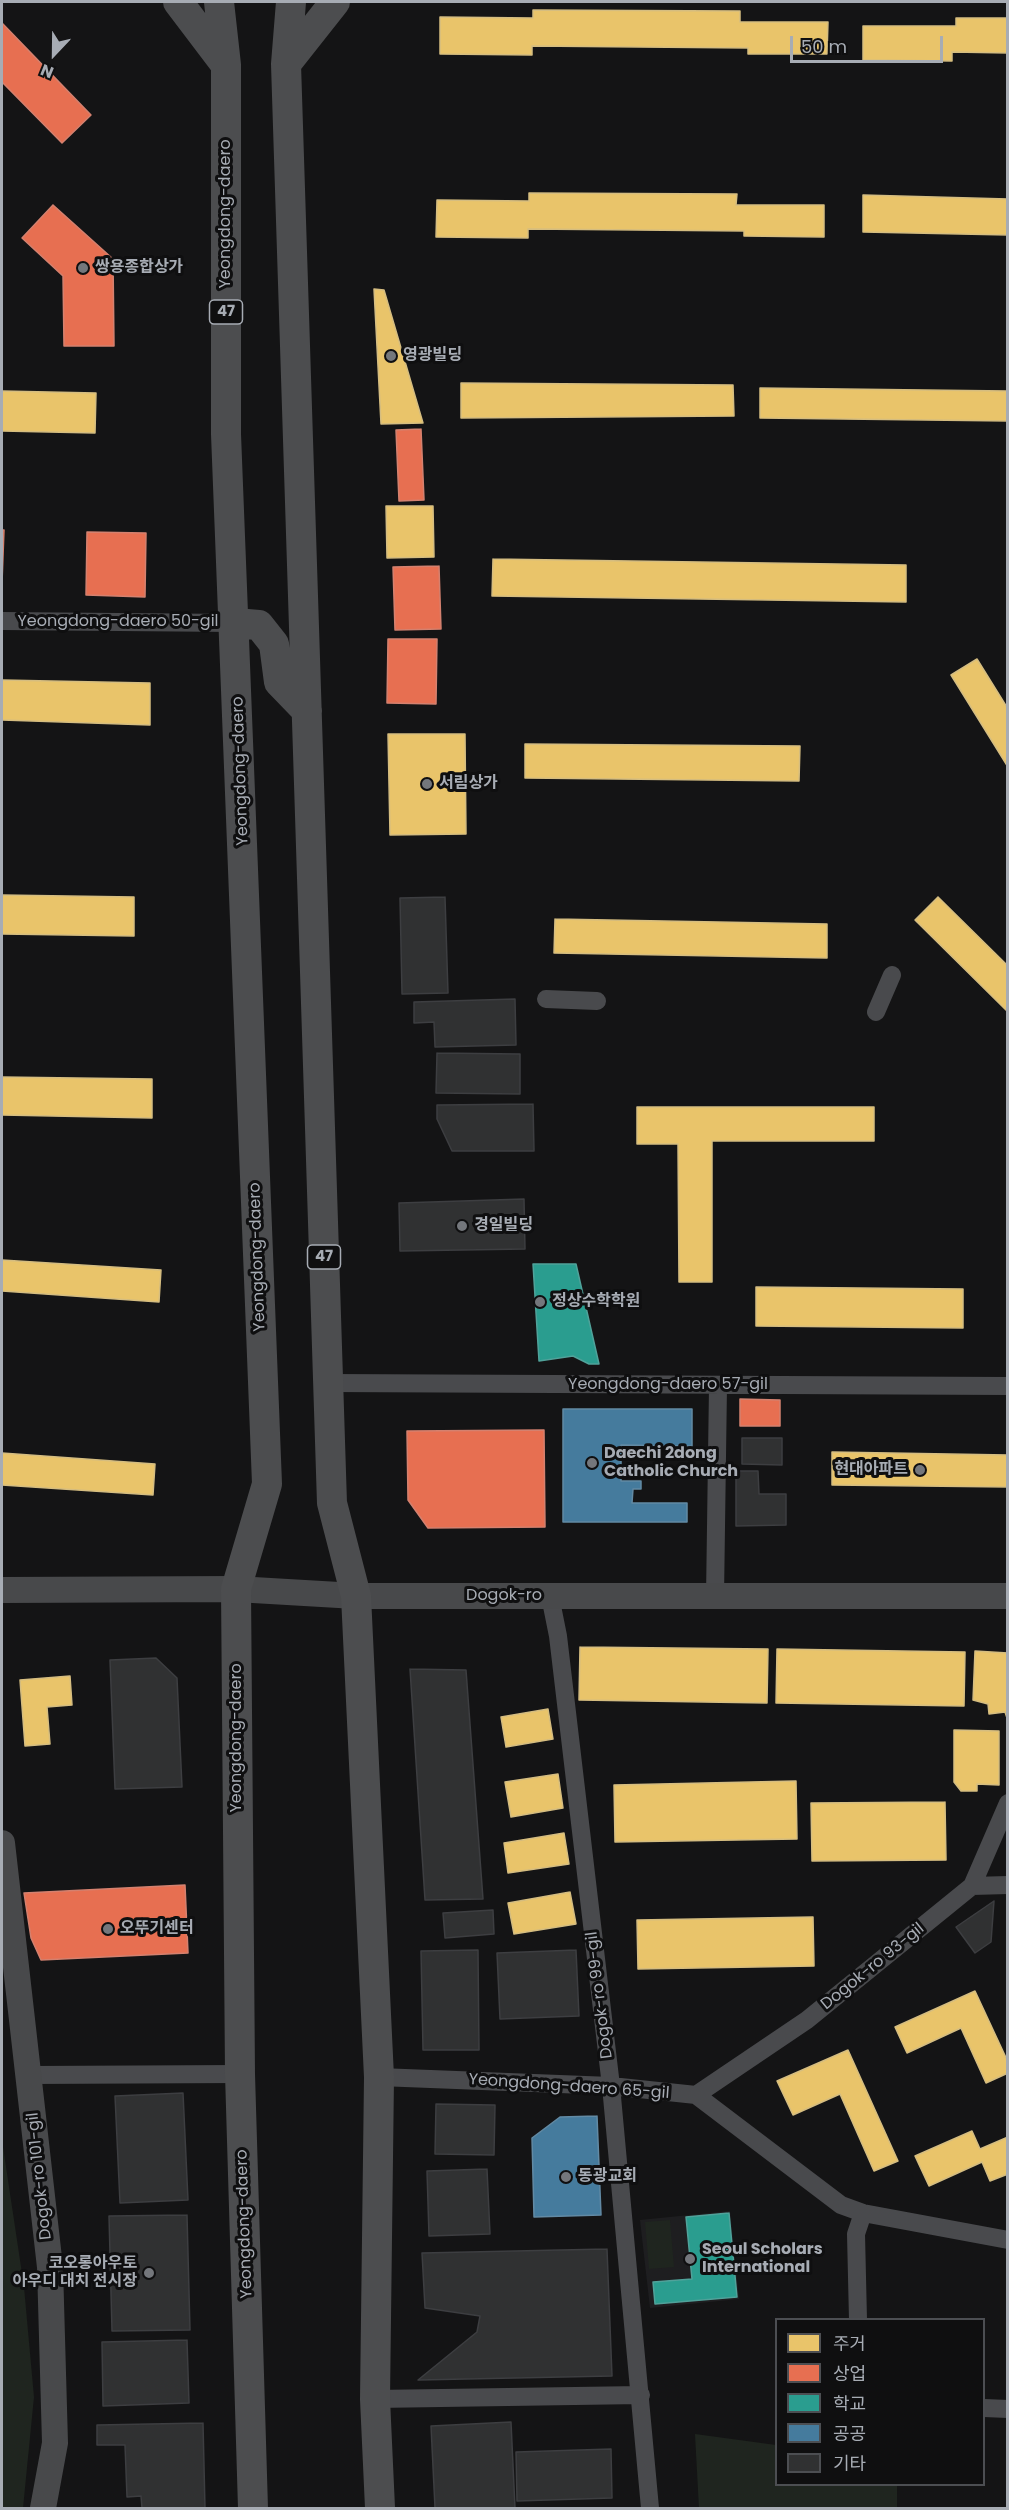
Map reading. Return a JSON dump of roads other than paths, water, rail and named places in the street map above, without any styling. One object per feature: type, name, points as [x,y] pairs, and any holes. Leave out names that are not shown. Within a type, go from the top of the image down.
[{"type":"main road","points":[[178,2],[226,65]]},
{"type":"main road","name":"Yeongdong-daero","points":[[219,2],[226,65],[226,434],[267,1484],[236,1588],[240,2074],[253,2508]]},
{"type":"main road","name":"47","points":[[291,2],[286,64],[332,1503],[356,1596],[379,2077],[375,2399],[380,2508]]},
{"type":"main road","points":[[286,64],[335,2]]},
{"type":"main road","points":[[235,623],[259,625],[274,644],[279,682],[307,711]]},
{"type":"main road","name":"Dogok-ro","points":[[2,1590],[236,1588],[356,1596],[1008,1596]]},
{"type":"main road","name":"Dogok-ro 101-gil","points":[[2,1843],[50,2267],[56,2443],[43,2508]]},
{"type":"street","name":"Yeongdong-daero 50-gil","points":[[2,621],[235,623]]},
{"type":"street","points":[[876,1012],[892,975]]},
{"type":"street","points":[[546,999],[597,1001]]},
{"type":"street","name":"Yeongdong-daero 57-gil","points":[[328,1383],[1008,1386]]},
{"type":"street","points":[[716,1597],[718,1386]]},
{"type":"street","name":"Dogok-ro 99-gil","points":[[550,1596],[558,1636],[611,2086],[650,2508]]},
{"type":"street","name":"Dogok-ro 93-gil","points":[[696,2096],[807,2020],[972,1886],[1008,1803]]},
{"type":"street","points":[[972,1886],[1008,1885]]},
{"type":"street","points":[[29,2075],[240,2074]]},
{"type":"street","name":"Yeongdong-daero 65-gil","points":[[379,2077],[611,2086],[696,2096]]},
{"type":"street","points":[[696,2096],[841,2205],[863,2213],[1008,2240]]},
{"type":"street","points":[[858,2318],[856,2234],[863,2213]]},
{"type":"street","points":[[375,2399],[641,2395]]},
{"type":"street","points":[[985,2408],[1008,2409]]},
{"type":"place","name":"쌍용종합상가","points":[[83,268]]},
{"type":"place","name":"영광빌딩","points":[[391,356]]},
{"type":"place","name":"서림상가","points":[[427,784]]},
{"type":"place","name":"경일빌딩","points":[[462,1226]]},
{"type":"place","name":"정상수학학원","points":[[540,1302]]},
{"type":"place","name":"Daechi 2dong Catholic Church","points":[[592,1463]]},
{"type":"place","name":"현대아파트","points":[[920,1470]]},
{"type":"place","name":"오뚜기센터","points":[[108,1929]]},
{"type":"place","name":"동광교회","points":[[566,2177]]},
{"type":"place","name":"Seoul Scholars International","points":[[690,2259]]},
{"type":"place","name":"코오롱아우토 아우디 대치 전시장","points":[[149,2273]]}]
